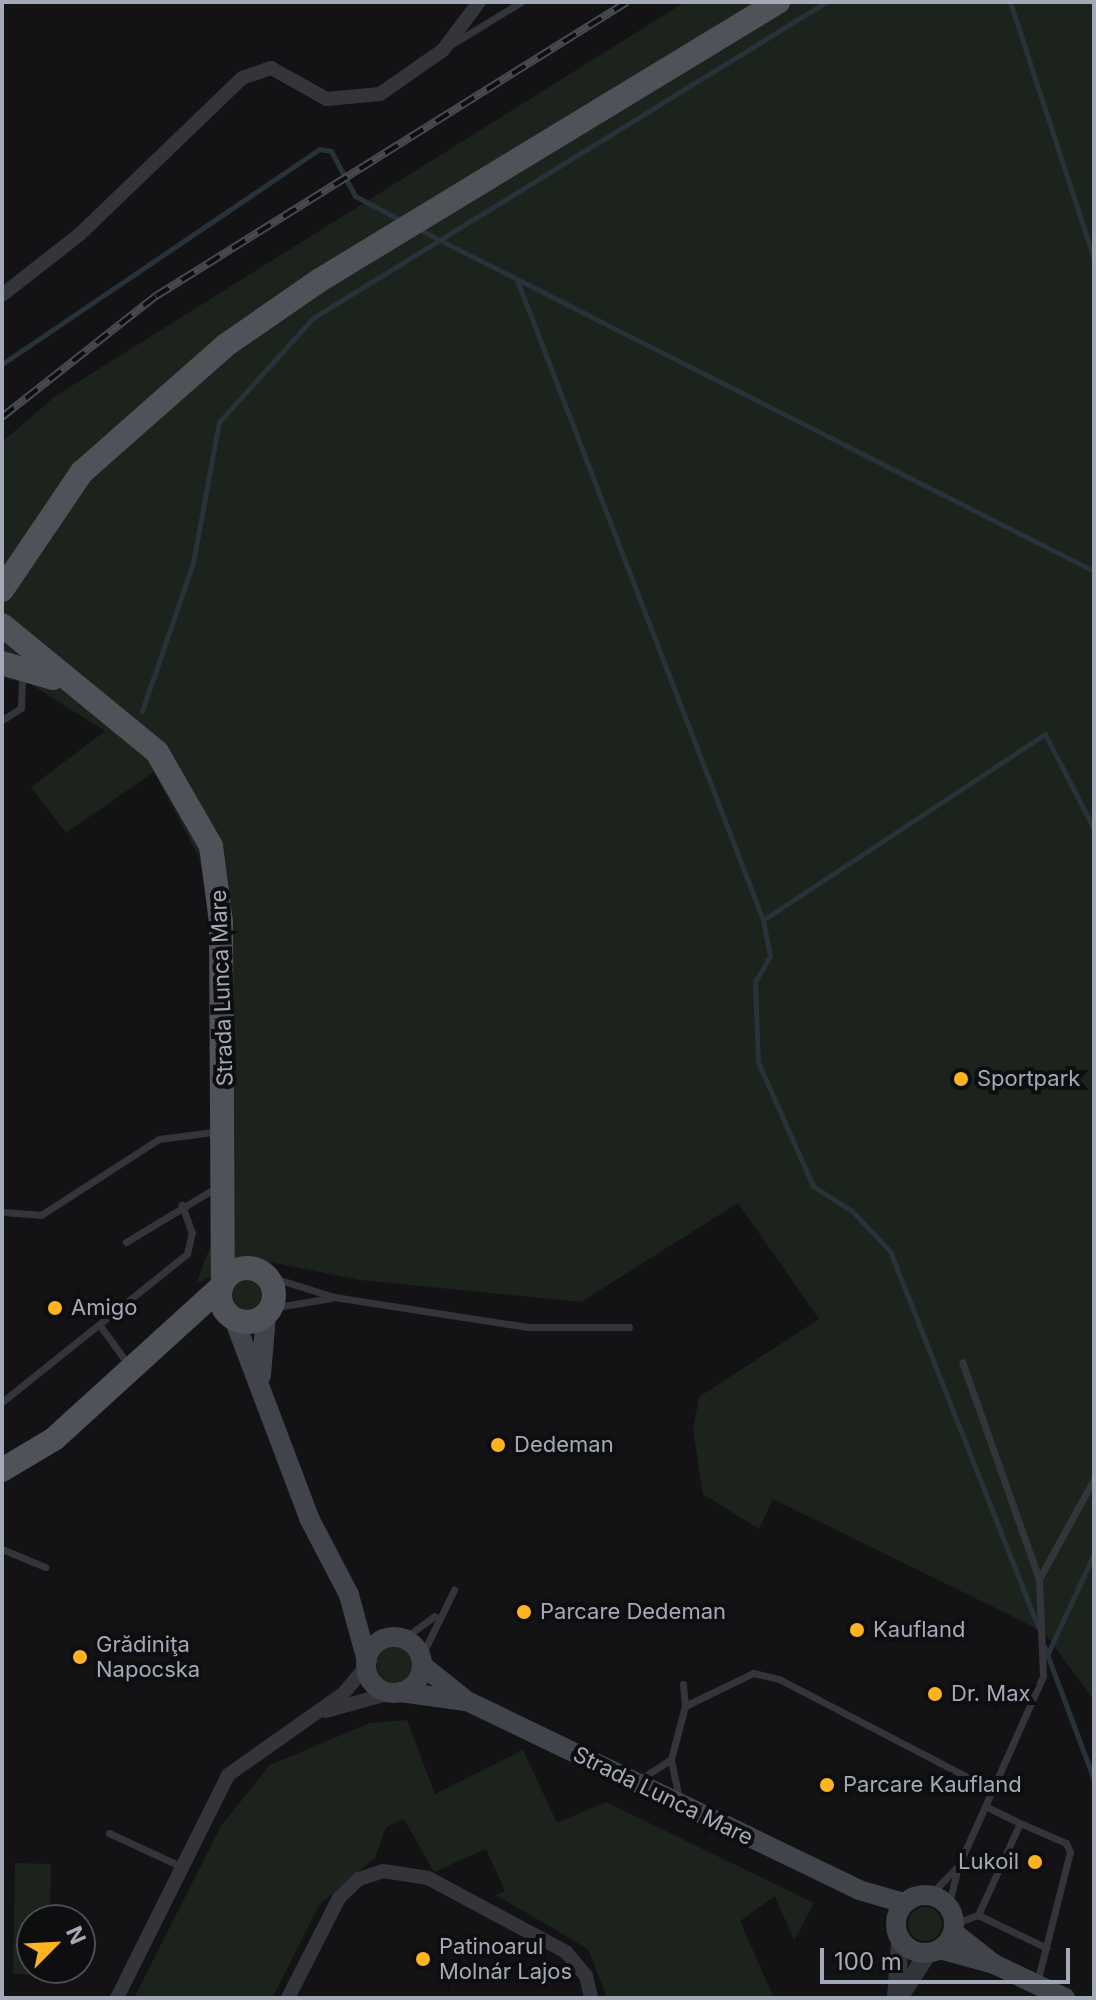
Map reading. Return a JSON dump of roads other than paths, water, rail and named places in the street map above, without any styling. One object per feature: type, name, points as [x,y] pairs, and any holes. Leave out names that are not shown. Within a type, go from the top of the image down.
[{"type":"main road","points":[[2,590],[40,524],[110,443],[191,372],[411,225],[778,2]]},
{"type":"main road","points":[[2,553],[40,524]]},
{"type":"main road","name":"Strada Lunca Mare","points":[[2,625],[67,683],[157,752],[206,834],[220,895],[227,1182],[222,1284]]},
{"type":"main road","name":"Strada Lunca Mare","points":[[12,665],[67,683]]},
{"type":"main road","name":"Strada Lunca Mare","points":[[227,1209],[260,1272]]},
{"type":"main road","points":[[2,1470],[41,1450],[133,1371],[238,1269],[260,1272],[273,1291],[260,1379]]},
{"type":"main road","points":[[222,1284],[232,1318],[260,1379],[309,1518],[349,1595],[374,1684],[396,1692],[417,1681],[421,1661],[400,1638],[349,1595]]},
{"type":"main road","points":[[167,1339],[232,1318],[268,1312]]},
{"type":"main road","points":[[366,1664],[378,1643],[400,1638]]},
{"type":"main road","name":"Strada Lunca Mare","points":[[421,1661],[467,1701],[900,1912]]},
{"type":"main road","name":"Strada Lunca Mare","points":[[396,1692],[467,1701]]},
{"type":"main road","points":[[994,1964],[930,1895],[900,1912],[900,1941],[994,1964],[1065,1998]]},
{"type":"main road","points":[[934,1951],[952,1921]]},
{"type":"street","points":[[2,295],[80,234],[242,78],[271,68],[327,99],[348,101],[402,85],[443,50],[479,2]]},
{"type":"street","name":"Strada Lunca Mare","points":[[117,1998],[178,1865],[228,1775],[321,1712],[366,1664]]},
{"type":"street","name":"Strada Lunca Mare","points":[[321,1712],[396,1692]]},
{"type":"street","points":[[288,1998],[339,1898],[359,1879],[383,1871],[428,1878],[566,1952],[586,1976],[591,1998]]},
{"type":"street","points":[[897,1998],[900,1941]]},
{"type":"street","points":[[897,1998],[934,1951]]},
{"type":"lane","points":[[443,50],[521,2]]},
{"type":"lane","points":[[2,720],[21,708],[12,665]]},
{"type":"lane","points":[[2,1212],[41,1215],[159,1139],[226,1131]]},
{"type":"lane","points":[[126,1242],[182,1205],[227,1182]]},
{"type":"lane","points":[[2,1402],[101,1327],[187,1254],[192,1233],[182,1205]]},
{"type":"lane","points":[[260,1272],[334,1297],[527,1327],[629,1327]]},
{"type":"lane","points":[[268,1312],[334,1297]]},
{"type":"lane","points":[[101,1327],[133,1371]]},
{"type":"lane","points":[[930,1895],[958,1867],[1043,1676],[1039,1579],[962,1362]]},
{"type":"lane","points":[[1039,1579],[1094,1479]]},
{"type":"lane","points":[[2,1549],[45,1567]]},
{"type":"lane","points":[[421,1661],[435,1616],[454,1590]]},
{"type":"lane","points":[[400,1638],[435,1616]]},
{"type":"lane","points":[[685,1706],[765,1673],[994,1791]]},
{"type":"lane","points":[[683,1684],[685,1706],[671,1759],[683,1805]]},
{"type":"lane","points":[[635,1782],[671,1759]]},
{"type":"lane","points":[[987,1807],[1069,1847],[1036,1984]]},
{"type":"lane","points":[[978,1915],[1020,1823]]},
{"type":"lane","points":[[109,1833],[178,1865]]},
{"type":"lane","points":[[958,1867],[952,1921],[978,1915],[1047,1948]]},
{"type":"waterway","points":[[142,711],[193,563],[219,422],[313,318],[826,2]]},
{"type":"waterway","points":[[1010,2],[1094,259]]},
{"type":"waterway","points":[[2,364],[319,149],[331,151],[355,196],[404,222]]},
{"type":"waterway","points":[[420,230],[1094,571]]},
{"type":"waterway","points":[[517,280],[763,920],[770,956],[755,982],[758,1062],[813,1186],[852,1211],[890,1251],[1038,1627]]},
{"type":"waterway","points":[[763,920],[1045,734],[1094,829]]},
{"type":"waterway","points":[[1048,1653],[1094,1554]]},
{"type":"waterway","points":[[1044,1646],[1094,1780]]},
{"type":"railway","points":[[2,417],[156,296],[627,2]]},
{"type":"place","name":"Sportpark","points":[[961,1079]]},
{"type":"place","name":"Amigo","points":[[55,1308]]},
{"type":"place","name":"Dedeman","points":[[498,1445]]},
{"type":"place","name":"Parcare Dedeman","points":[[524,1612]]},
{"type":"place","name":"Kaufland","points":[[857,1630]]},
{"type":"place","name":"Grădiniţa Napocska","points":[[80,1657]]},
{"type":"place","name":"Dr. Max","points":[[935,1694]]},
{"type":"place","name":"Parcare Kaufland","points":[[827,1785]]},
{"type":"place","name":"Lukoil","points":[[1035,1862]]},
{"type":"place","name":"Patinoarul Molnár Lajos","points":[[423,1959]]}]
